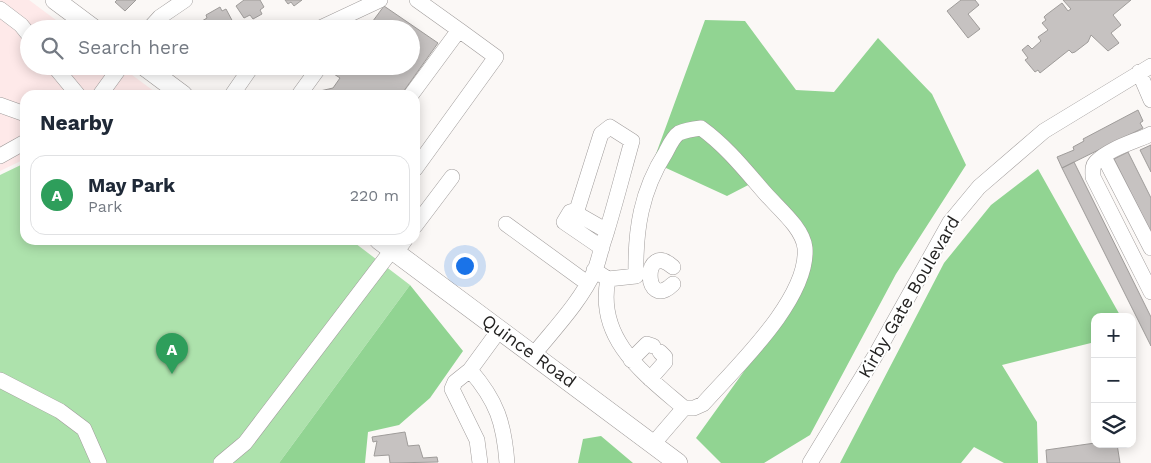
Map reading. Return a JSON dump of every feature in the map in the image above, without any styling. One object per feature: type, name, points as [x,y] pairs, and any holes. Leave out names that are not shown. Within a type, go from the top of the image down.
[{"type":"main road","points":[[55,0],[82,20]]},
{"type":"main road","points":[[156,75],[176,90]]},
{"type":"main road","name":"Quince Road","points":[[393,246],[678,463]]},
{"type":"street","points":[[157,20],[185,0]]},
{"type":"street","points":[[336,20],[380,0]]},
{"type":"street","points":[[417,0],[496,57],[420,162]]},
{"type":"street","points":[[0,9],[20,24]]},
{"type":"street","points":[[351,20],[357,10]]},
{"type":"street","points":[[415,90],[459,30]]},
{"type":"street","points":[[1145,69],[1151,100]]},
{"type":"street","name":"Kirby Gate Boulevard","points":[[810,463],[875,356],[950,222],[979,186],[1044,131],[1145,69]]},
{"type":"street","points":[[61,75],[74,90]]},
{"type":"street","points":[[103,90],[114,75]]},
{"type":"street","points":[[235,90],[246,75]]},
{"type":"street","points":[[303,90],[313,75]]},
{"type":"street","points":[[0,105],[20,112]]},
{"type":"street","points":[[534,354],[591,277],[602,248],[607,231],[632,141],[610,127],[601,134],[577,210],[580,215],[607,231]]},
{"type":"street","points":[[608,279],[604,297],[608,317],[617,339],[631,360],[650,380],[684,408],[694,408],[703,404],[766,332],[794,295],[803,267],[805,247],[798,233],[788,219],[721,143],[701,128],[689,129],[677,134],[654,170],[640,207],[635,240],[642,276],[658,289],[668,288],[673,284]]},
{"type":"street","points":[[1151,134],[1104,156],[1092,168],[1093,177],[1151,292]]},
{"type":"street","points":[[0,156],[20,145]]},
{"type":"street","points":[[1104,156],[1151,248]]},
{"type":"street","points":[[420,219],[452,177]]},
{"type":"street","points":[[577,210],[570,212],[564,222],[602,248]]},
{"type":"street","points":[[506,224],[591,277],[608,279],[642,276],[659,262],[668,262],[673,266]]},
{"type":"street","points":[[221,463],[245,443],[393,246]]},
{"type":"street","points":[[480,463],[477,440],[452,389],[455,382],[470,370],[500,329]]},
{"type":"street","points":[[631,360],[647,344],[657,349],[665,357],[665,362],[650,380]]},
{"type":"street","points":[[470,370],[496,409],[505,432],[508,463]]},
{"type":"street","points":[[0,381],[60,411],[84,429],[99,463]]},
{"type":"street","points":[[653,444],[684,408]]},
{"type":"shaded area","points":[[0,0],[29,0],[56,20],[20,20],[20,75],[132,75],[152,90],[20,90],[20,161],[0,171]]},
{"type":"green space","points":[[705,20],[745,21],[796,90],[834,92],[878,38],[932,94],[966,165],[896,274],[810,435],[764,463],[721,463],[696,438],[773,331],[804,247],[756,181],[727,196],[653,162]]},
{"type":"green space","points":[[20,165],[20,245],[358,245],[410,285],[279,463],[0,463],[0,175]]},
{"type":"green space","points":[[1038,169],[1119,313],[1091,313],[1091,343],[1002,365],[1037,422],[1038,463],[1004,463],[974,447],[961,463],[840,463],[944,263],[991,205]]},
{"type":"green space","points":[[410,285],[463,351],[430,398],[399,425],[368,432],[365,463],[279,463]]},
{"type":"green space","points":[[601,436],[633,463],[578,463],[583,439]]},
{"type":"building","points":[[117,0],[136,0],[125,11],[115,2]]},
{"type":"building","points":[[244,0],[260,0],[264,7],[260,10],[262,14],[253,19],[250,15],[244,18],[236,6]]},
{"type":"building","points":[[285,0],[302,0],[294,6],[291,2],[288,4]]},
{"type":"building","points":[[961,0],[975,0],[979,5],[968,14],[980,29],[968,38],[947,11]]},
{"type":"building","points":[[1063,0],[1131,0],[1113,15],[1121,25],[1111,33],[1119,43],[1108,51],[1091,35],[1088,42],[1075,52],[1072,53],[1069,50],[1040,73],[1038,70],[1035,72],[1025,60],[1028,58],[1022,50],[1028,45],[1032,49],[1041,41],[1038,37],[1048,30],[1042,23],[1046,20],[1044,17],[1046,15],[1062,3],[1068,11],[1071,9]]},
{"type":"building","points":[[384,6],[404,20],[374,20]]},
{"type":"building","points":[[220,7],[222,11],[226,9],[232,20],[204,20],[207,18],[206,15]]},
{"type":"building","points":[[420,31],[438,43],[420,68]]},
{"type":"building","points":[[336,75],[415,75],[405,90],[324,90],[333,88],[340,78]]},
{"type":"building","points":[[1138,110],[1143,121],[1140,123],[1143,128],[1062,168],[1057,157],[1074,150],[1073,147],[1084,141],[1083,139]]},
{"type":"building","points":[[1151,145],[1151,172],[1140,150]]},
{"type":"building","points":[[1128,152],[1151,198],[1151,233],[1114,159]]},
{"type":"building","points":[[1074,162],[1151,317],[1151,346],[1136,313],[1062,168]]},
{"type":"building","points":[[405,432],[408,446],[419,445],[423,458],[437,457],[438,462],[390,463],[389,455],[374,456],[377,441],[373,442],[372,437]]},
{"type":"building","points":[[1091,444],[1091,448],[1118,448],[1120,463],[1047,463],[1046,450]]},
{"type":"place","name":"May Park","points":[[172,374]]}]
